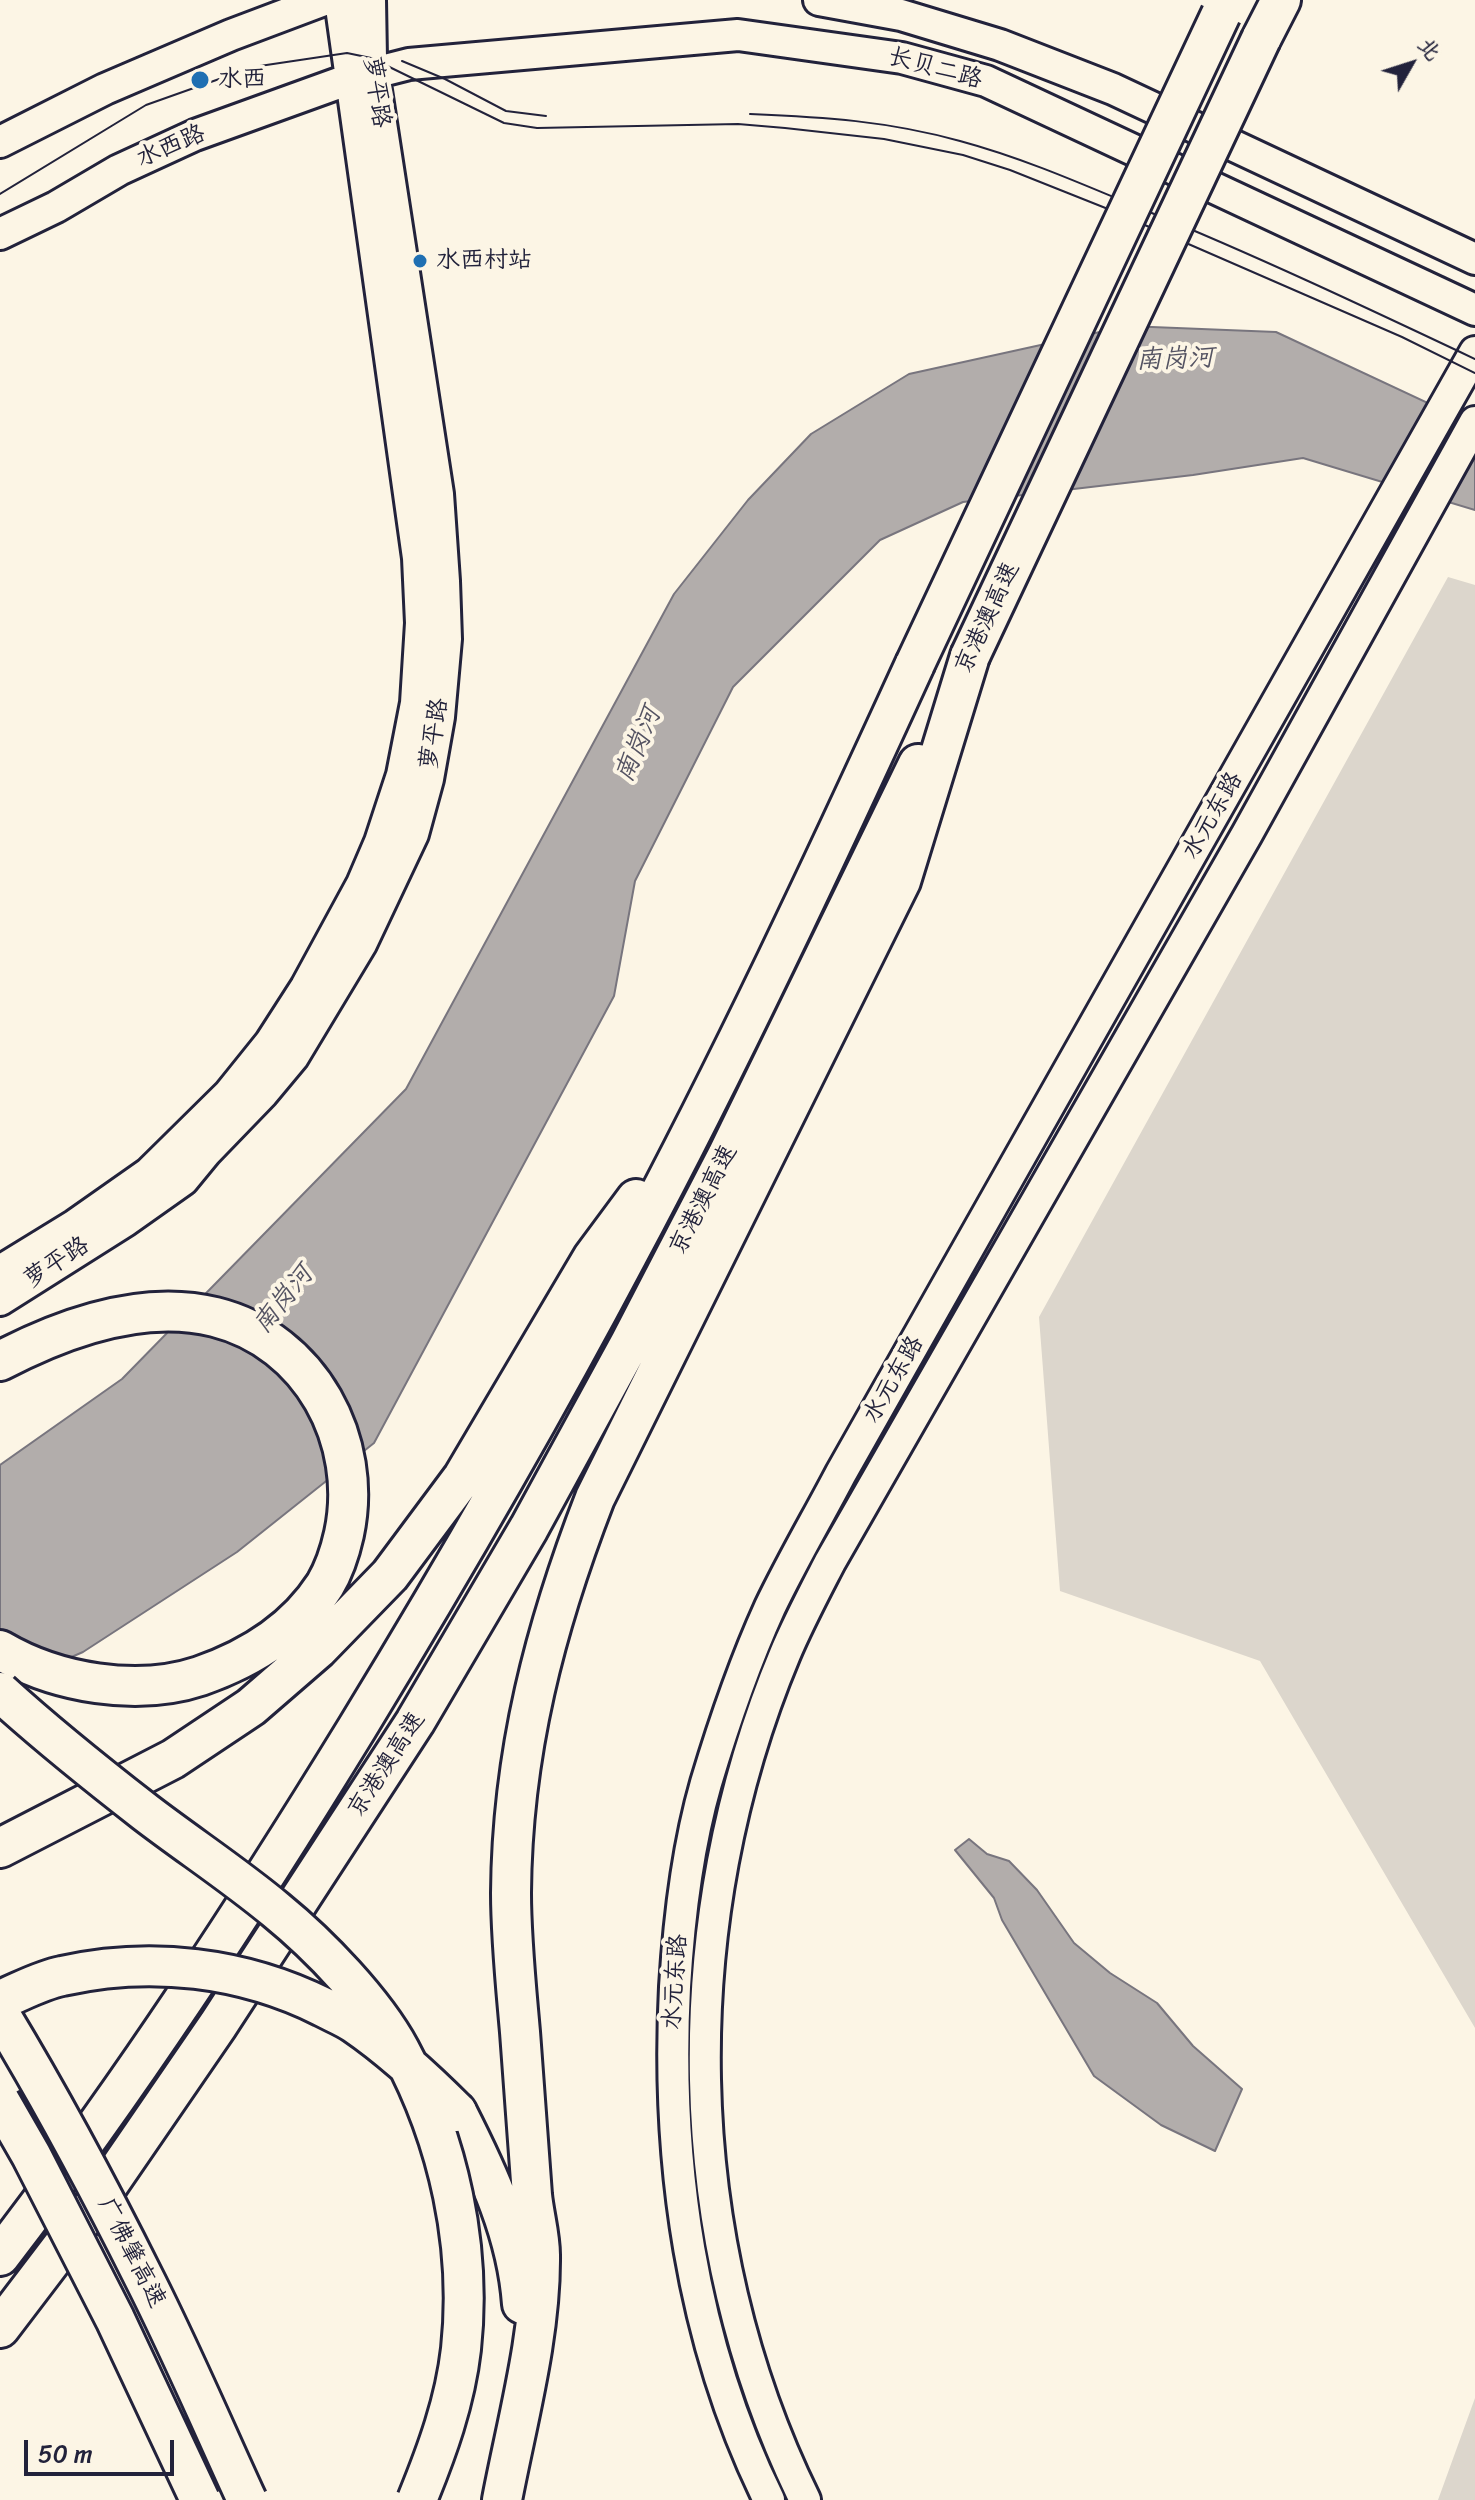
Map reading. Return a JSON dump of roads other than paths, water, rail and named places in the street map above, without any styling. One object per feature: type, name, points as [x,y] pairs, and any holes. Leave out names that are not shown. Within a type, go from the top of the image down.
[{"type":"highway","name":"京港澳高速","points":[[0,2328],[102,2194],[218,2025],[415,1722],[630,1343],[720,1170],[970,656],[1281,0]]},
{"type":"highway","name":"京港澳高速","points":[[0,2256],[145,2056],[280,1854],[432,1606],[523,1449],[702,1110],[844,820],[1225,7]]},
{"type":"highway","points":[[502,2500],[535,2323],[540,2252],[532,2199],[511,1893],[519,1775],[546,1638],[595,1498],[901,881],[970,656]]},
{"type":"highway","points":[[0,1848],[173,1759],[251,1707],[318,1649],[390,1575],[463,1477],[593,1257],[702,1110]]},
{"type":"highway","points":[[0,1361],[38,1341],[81,1326],[155,1312],[216,1317],[249,1330],[287,1354],[311,1379],[326,1403],[338,1427],[348,1465],[349,1512],[340,1552],[326,1583],[305,1612],[254,1652],[225,1667],[186,1680],[150,1686],[116,1684],[44,1670],[0,1650]]},
{"type":"highway","points":[[0,1692],[145,1812],[277,1910],[343,1975],[377,2014],[400,2049],[440,2145],[454,2201],[462,2253],[464,2299],[461,2351],[453,2395],[417,2500]]},
{"type":"highway","points":[[0,2000],[59,1976],[109,1967],[174,1966],[235,1974],[292,1992],[353,2022],[410,2065],[457,2112],[491,2180],[505,2219],[522,2300],[523,2391]]},
{"type":"highway","name":"广佛肇高速","points":[[0,2014],[95,2181],[183,2359],[247,2500]]},
{"type":"highway","name":"广佛肇高速","points":[[0,2101],[115,2319],[200,2500]]},
{"type":"main road","points":[[0,142],[105,89],[231,35],[324,0]]},
{"type":"main road","name":"萝平路","points":[[0,1300],[125,1221],[183,1180],[293,1057],[361,944],[413,834],[428,779],[439,717],[446,639],[438,494],[361,76],[340,0]]},
{"type":"main road","name":"萝平路","points":[[0,1271],[75,1225],[149,1173],[229,1094],[270,1043],[306,987],[362,884],[380,842],[402,775],[416,703],[421,623],[418,558],[361,76],[370,48],[370,0]]},
{"type":"main road","name":"长贝二路","points":[[819,0],[901,15],[1000,45],[1113,89],[1475,259]]},
{"type":"main road","name":"长贝二路","points":[[361,76],[409,64],[738,35],[902,58],[986,81],[1475,310]]},
{"type":"main road","name":"水西路","points":[[0,234],[56,207],[119,170],[195,135],[361,76]]},
{"type":"main road","name":"水元东路","points":[[769,2500],[734,2416],[710,2344],[691,2262],[675,2149],[672,2050],[678,1938],[689,1862],[705,1786],[725,1723],[770,1608],[834,1486],[1475,352]]},
{"type":"main road","name":"水元东路","points":[[805,2500],[761,2397],[736,2310],[715,2209],[704,2059],[712,1931],[724,1854],[761,1718],[785,1654],[830,1562],[1247,834],[1475,422]]},
{"type":"water","name":"南岗河","points":[[1127,326],[1276,332],[1475,425],[1475,510],[1303,458],[1193,475],[963,502],[880,540],[733,687],[635,881],[614,996],[374,1443],[237,1552],[83,1652],[0,1688],[0,1465],[122,1379],[406,1089],[674,594],[748,500],[811,434],[909,374]]},
{"type":"water","points":[[969,1839],[987,1854],[1009,1861],[1037,1890],[1074,1943],[1110,1973],[1157,2003],[1193,2046],[1242,2089],[1215,2151],[1161,2125],[1094,2076],[1002,1920],[994,1898],[955,1850]]},
{"type":"tram line","points":[[0,194],[146,105],[253,67],[347,53],[371,58],[504,123],[537,128],[738,124],[884,139],[963,155],[1108,209],[1402,337],[1475,373]]},
{"type":"tram line","points":[[402,61],[445,79],[506,111],[546,116]]},
{"type":"tram line","points":[[750,114],[881,124],[933,134],[1007,155],[1226,245],[1475,359]]},
{"type":"place","name":"水西","points":[[200,80]]},
{"type":"place","name":"水西村站","points":[[420,261]]}]
